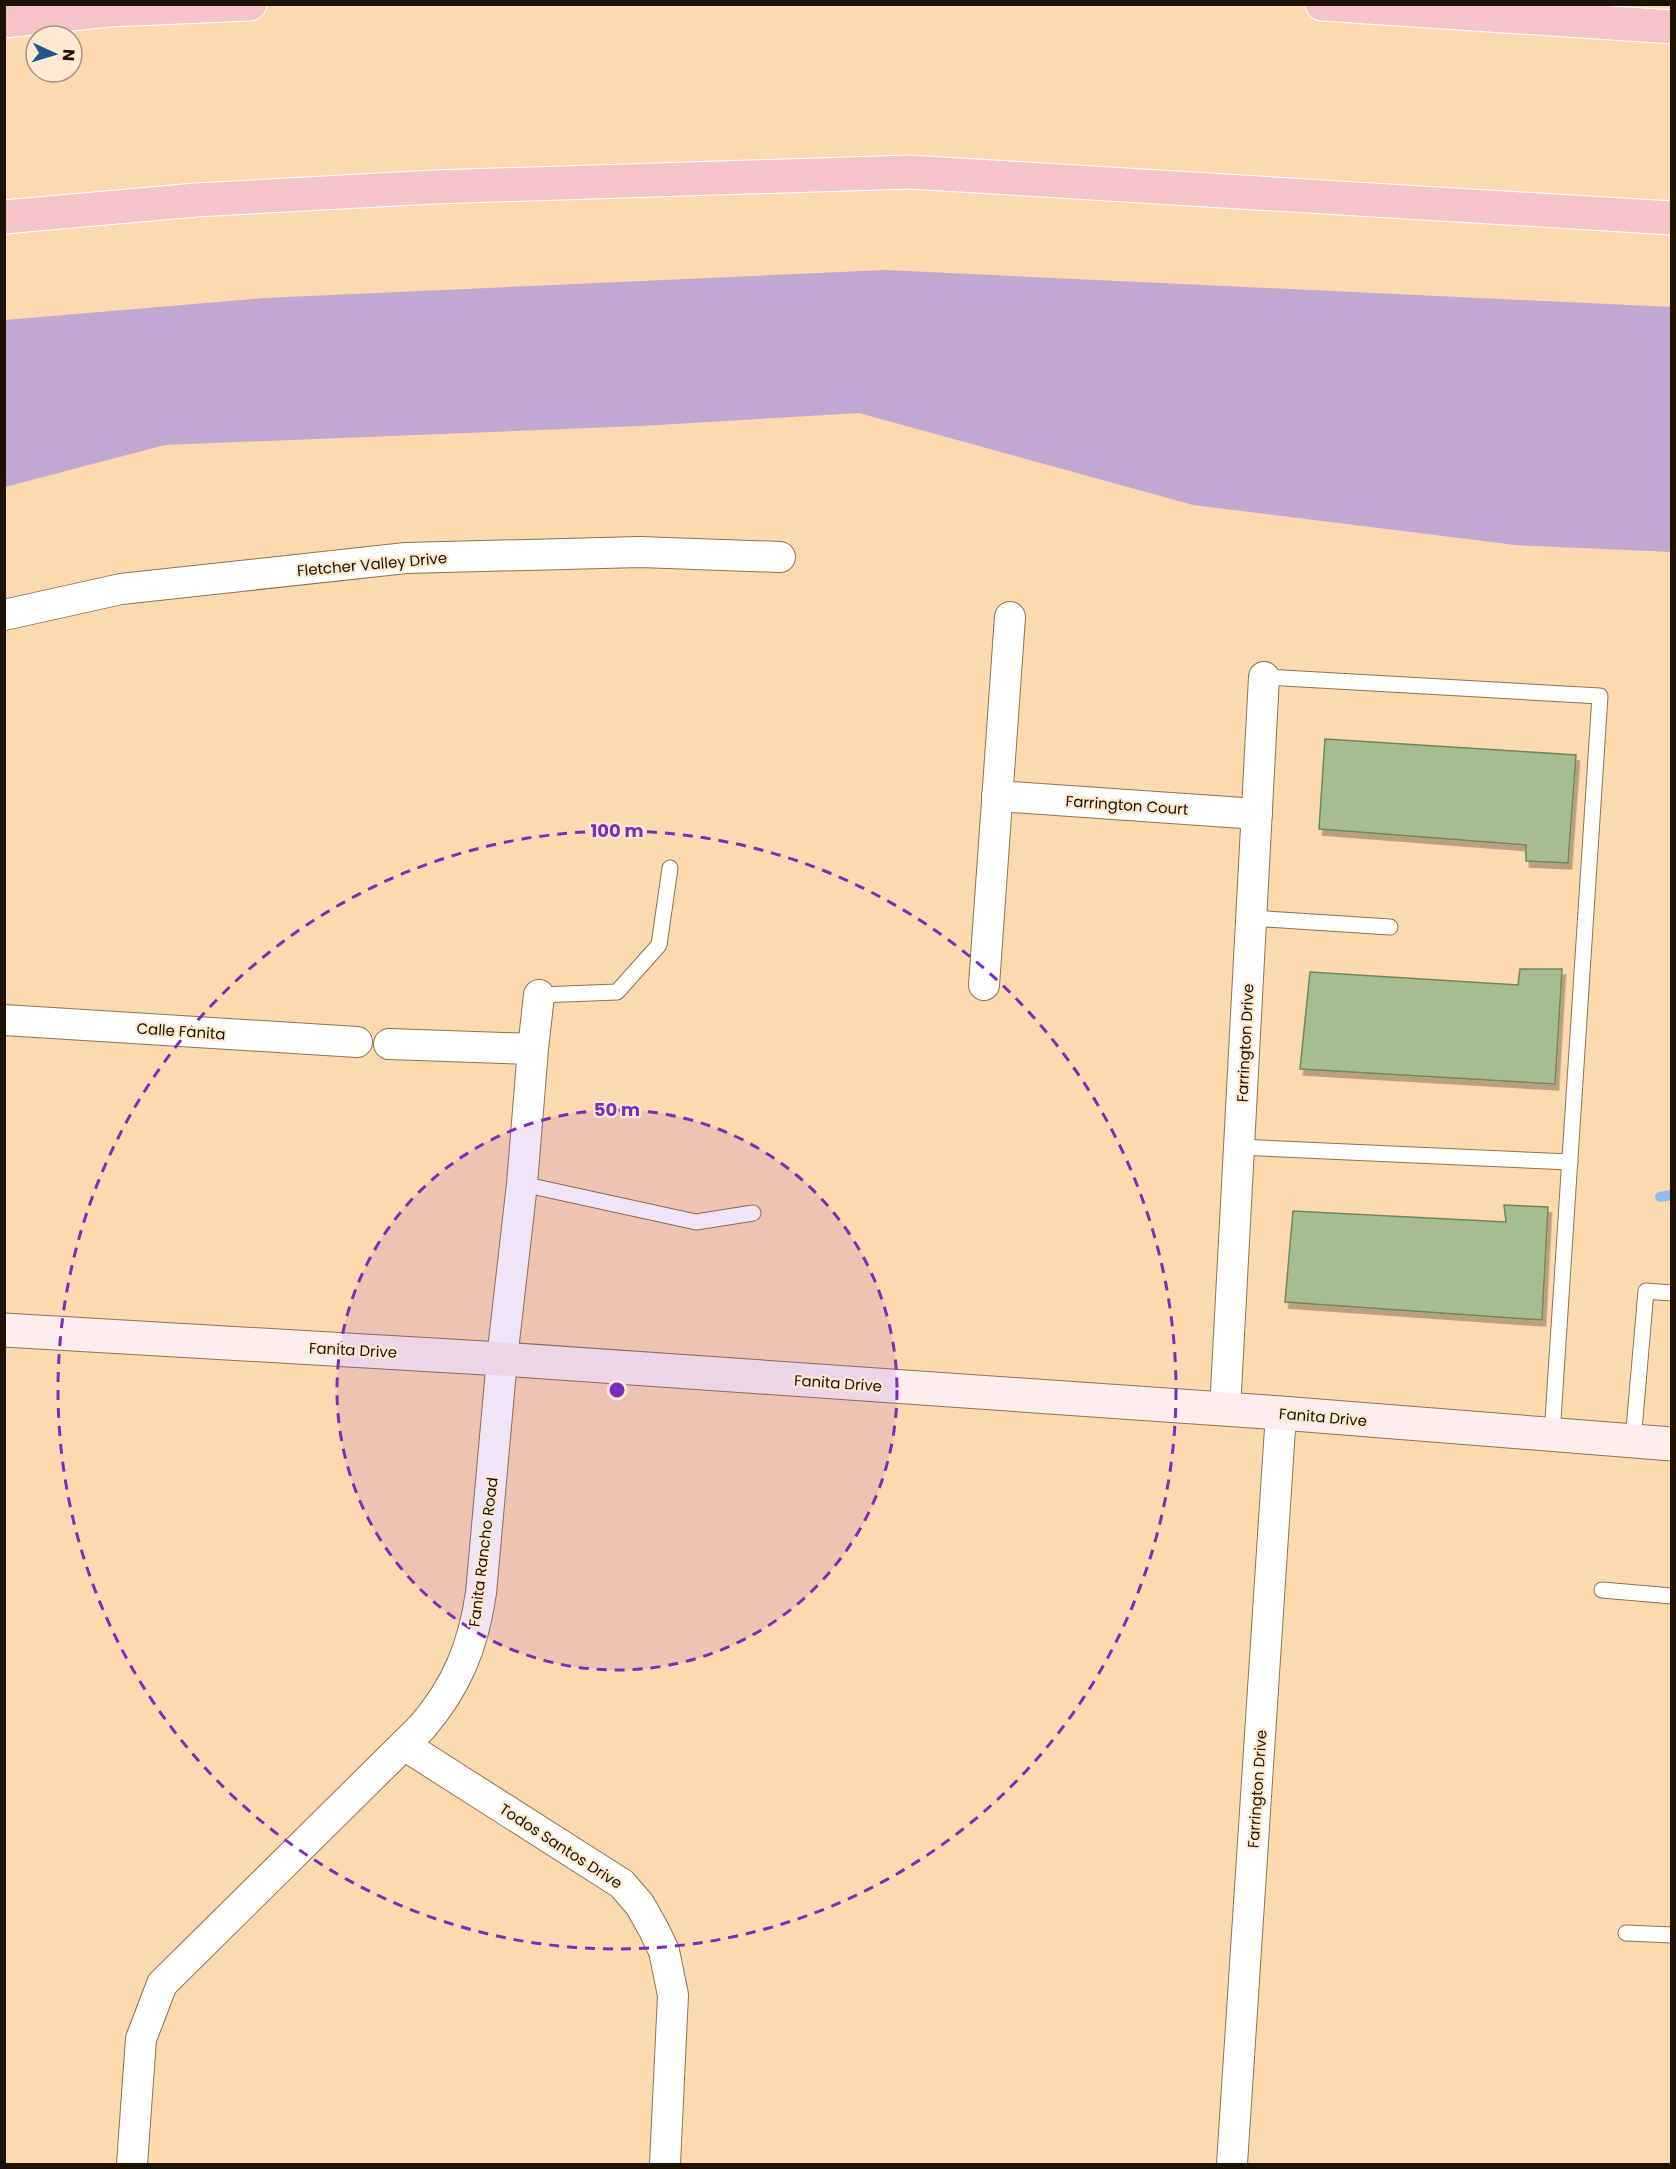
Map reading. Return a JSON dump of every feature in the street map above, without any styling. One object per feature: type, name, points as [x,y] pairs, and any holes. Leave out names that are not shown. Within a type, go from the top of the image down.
[{"type":"highway","points":[[4,21],[110,10],[250,4]]},
{"type":"highway","points":[[1322,4],[1671,27]]},
{"type":"highway","points":[[4,217],[196,200],[434,187],[910,172],[1671,218]]},
{"type":"main road","name":"Fanita Drive","points":[[4,1330],[502,1359],[1281,1413],[1671,1444]]},
{"type":"street","name":"Fletcher Valley Drive","points":[[4,615],[121,589],[406,558],[640,552],[780,557]]},
{"type":"street","points":[[984,985],[1010,617]]},
{"type":"street","name":"Farrington Drive","points":[[1225,1410],[1264,677]]},
{"type":"street","name":"Farrington Court","points":[[998,796],[1257,814]]},
{"type":"street","name":"Fanita Rancho Road","points":[[132,2164],[141,2039],[162,1984],[404,1745],[438,1708],[452,1687],[466,1657],[476,1626],[482,1593],[502,1359],[522,1184],[532,1049],[540,995]]},
{"type":"street","name":"Calle Fanita","points":[[4,1020],[357,1042]]},
{"type":"street","points":[[389,1044],[532,1049]]},
{"type":"street","name":"Farrington Drive","points":[[1232,2164],[1281,1413]]},
{"type":"street","name":"Todos Santos Drive","points":[[404,1745],[622,1884],[640,1905],[664,1951],[674,1995],[665,2164]]},
{"type":"lane","points":[[1264,677],[1600,696],[1552,1435]]},
{"type":"lane","points":[[540,995],[617,992],[659,945],[670,868]]},
{"type":"lane","points":[[1251,918],[1390,927]]},
{"type":"lane","points":[[1239,1147],[1570,1162]]},
{"type":"lane","points":[[522,1184],[696,1222],[753,1213]]},
{"type":"lane","points":[[1633,1441],[1646,1291],[1671,1293]]},
{"type":"lane","points":[[1602,1590],[1671,1596]]},
{"type":"lane","points":[[1626,1933],[1671,1935]]},
{"type":"shaded area","points":[[885,270],[1671,307],[1671,552],[1515,545],[1193,505],[859,413],[640,426],[165,445],[5,487],[5,320],[264,298]]},
{"type":"building","points":[[1325,739],[1576,755],[1568,863],[1526,861],[1526,845],[1319,829]]},
{"type":"building","points":[[1520,969],[1562,969],[1555,1084],[1300,1069],[1310,972],[1518,985]]},
{"type":"building","points":[[1504,1205],[1548,1207],[1542,1320],[1285,1302],[1293,1211],[1506,1222]]},
{"type":"waterway","points":[[1660,1197],[1672,1195]]}]
